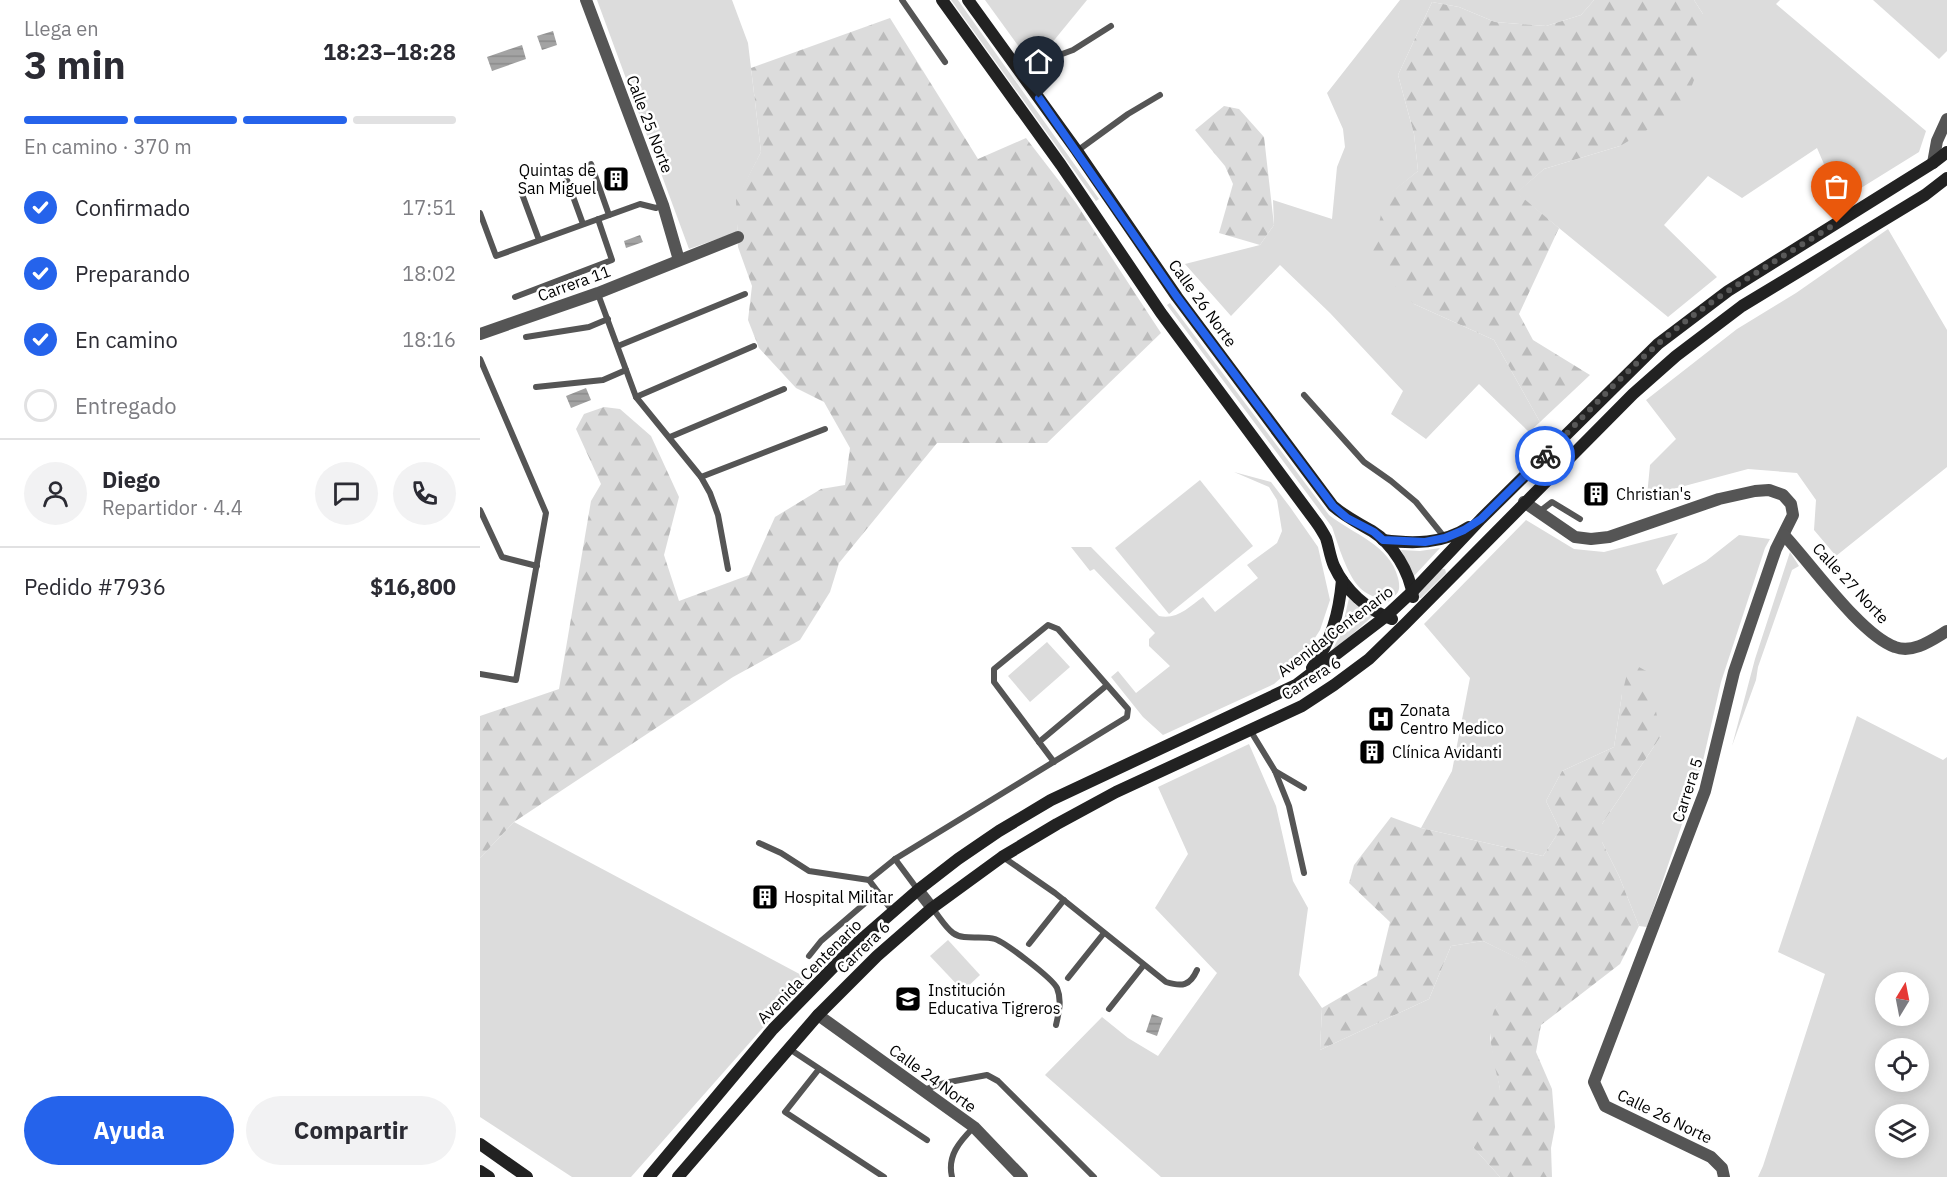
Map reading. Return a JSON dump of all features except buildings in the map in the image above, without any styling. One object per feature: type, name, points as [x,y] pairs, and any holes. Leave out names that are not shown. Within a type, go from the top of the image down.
[{"type":"main road","points":[[942,0],[1061,165],[1161,313],[1317,522],[1326,538],[1334,565],[1342,580],[1368,607],[1385,617],[1405,624]]},
{"type":"main road","name":"Calle 26 Norte","points":[[968,0],[1078,152],[1177,297],[1333,506],[1347,518],[1374,532],[1396,555],[1407,572],[1413,591],[1415,613]]},
{"type":"main road","name":"Avenida Centenario","points":[[649,1177],[773,1029],[856,945],[918,890],[999,831],[1051,800],[1296,686],[1385,617],[1413,591],[1481,519],[1658,344],[1728,291],[1947,152]]},
{"type":"main road","name":"Carrera 6","points":[[678,1177],[818,1015],[877,956],[932,908],[1002,857],[1116,792],[1302,706],[1334,686],[1369,658],[1405,624],[1633,394],[1701,335],[1742,306],[1925,195],[1947,178]]},
{"type":"main road","points":[[1383,540],[1425,542],[1445,538],[1481,519]]},
{"type":"main road","points":[[1296,686],[1310,672],[1330,638],[1337,620],[1342,580]]},
{"type":"main road","points":[[480,1144],[527,1177]]},
{"type":"main road","points":[[480,1171],[489,1177]]},
{"type":"street","name":"Calle 25 Norte","points":[[586,0],[663,205],[679,260]]},
{"type":"street","points":[[1933,163],[1937,141],[1947,119]]},
{"type":"street","name":"Carrera 11","points":[[480,334],[598,293],[738,237]]},
{"type":"street","name":"Carrera 5","points":[[1539,512],[1575,537],[1591,539],[1609,537],[1719,499],[1755,490],[1769,490],[1784,495],[1792,510],[1784,535],[1776,549],[1734,672],[1705,791],[1594,1082]]},
{"type":"street","points":[[1524,502],[1539,512]]},
{"type":"street","name":"Calle 27 Norte","points":[[1784,535],[1868,631],[1896,648],[1918,647],[1947,631]]},
{"type":"street","points":[[918,890],[932,908]]},
{"type":"street","name":"Calle 24 Norte","points":[[818,1015],[974,1127],[1022,1177]]},
{"type":"street","name":"Calle 26 Norte","points":[[1594,1082],[1605,1106],[1711,1157],[1722,1168],[1724,1177]]},
{"type":"lane","points":[[902,0],[945,62]]},
{"type":"lane","points":[[1026,80],[1054,57],[1073,50],[1111,26]]},
{"type":"lane","points":[[1078,152],[1128,114],[1160,94]]},
{"type":"lane","points":[[591,164],[609,215]]},
{"type":"lane","points":[[567,180],[583,224]]},
{"type":"lane","points":[[522,194],[539,240]]},
{"type":"lane","points":[[480,213],[496,256],[640,204],[656,208],[663,205]]},
{"type":"lane","points":[[516,297],[612,260],[598,219]]},
{"type":"lane","points":[[598,293],[636,397],[701,477],[710,494],[718,515],[728,569]]},
{"type":"lane","points":[[618,346],[745,294]]},
{"type":"lane","points":[[526,337],[589,327],[608,319]]},
{"type":"lane","points":[[636,397],[754,346]]},
{"type":"lane","points":[[480,359],[546,513],[516,680],[480,674]]},
{"type":"lane","points":[[536,387],[603,380],[626,370]]},
{"type":"lane","points":[[670,437],[784,390]]},
{"type":"lane","points":[[1304,395],[1364,462],[1416,502],[1445,538]]},
{"type":"lane","points":[[701,477],[825,429]]},
{"type":"lane","points":[[1539,512],[1552,502],[1580,519]]},
{"type":"lane","points":[[480,510],[502,558],[537,566]]},
{"type":"lane","points":[[868,880],[895,859],[1054,762],[1127,717],[1128,709],[1058,629],[1048,625],[994,669],[994,682],[1054,762]]},
{"type":"lane","points":[[1039,742],[1106,686]]},
{"type":"lane","points":[[1250,730],[1275,771],[1289,806],[1304,873]]},
{"type":"lane","points":[[1275,771],[1304,788]]},
{"type":"lane","points":[[759,843],[781,853],[809,871],[868,880],[893,912]]},
{"type":"lane","points":[[1002,857],[1064,900],[1143,966],[1166,982],[1176,985],[1185,984],[1192,980],[1197,970]]},
{"type":"lane","points":[[895,859],[918,890]]},
{"type":"lane","points":[[809,956],[821,941],[878,892]]},
{"type":"lane","points":[[1029,944],[1064,900]]},
{"type":"lane","points":[[932,908],[954,934],[994,939],[1052,980],[1060,1003],[1056,1025]]},
{"type":"lane","points":[[1068,978],[1104,933]]},
{"type":"lane","points":[[1109,1009],[1143,966]]},
{"type":"lane","points":[[788,1048],[927,1140]]},
{"type":"lane","points":[[819,1069],[785,1112],[884,1177]]},
{"type":"lane","points":[[923,1090],[944,1083],[987,1075],[993,1078],[1094,1177]]},
{"type":"lane","points":[[952,1177],[950,1167],[952,1155],[974,1127]]},
{"type":"green space","points":[[597,0],[732,0],[748,43],[761,152],[737,200],[737,232],[689,249]]},
{"type":"green space","points":[[951,0],[958,0],[1099,199],[1096,201]]},
{"type":"green space","points":[[985,0],[1087,0],[1033,66]]},
{"type":"green space","points":[[1400,0],[1594,0],[1581,15],[1546,26],[1495,22],[1459,7],[1432,2],[1398,75],[1414,134],[1418,171],[1385,198],[1414,304],[1494,340],[1540,422],[1529,432],[1479,384],[1426,439],[1391,414],[1403,391],[1330,313],[1280,265],[1231,316],[1185,264],[1260,245],[1274,225],[1273,200],[1332,219],[1337,167],[1345,147],[1343,129],[1327,93]]},
{"type":"green space","points":[[1594,0],[1694,0],[1703,14],[1702,59],[1683,109],[1620,146],[1544,169],[1517,193],[1559,228],[1519,314],[1533,340],[1590,375],[1540,422],[1494,340],[1414,304],[1370,263],[1385,197],[1418,171],[1414,134],[1398,75],[1432,2],[1459,7],[1495,22],[1546,26],[1581,15]]},
{"type":"green space","points":[[1694,0],[1780,0],[1776,4],[1926,131],[1919,152],[1840,201],[1817,148],[1742,198],[1708,176],[1664,225],[1717,277],[1668,317],[1516,193],[1544,169],[1620,146],[1703,14]]},
{"type":"green space","points":[[1873,0],[1947,0],[1947,51],[1939,59]]},
{"type":"green space","points":[[890,18],[978,159],[1026,138],[1076,203],[1161,333],[1047,443],[937,443],[839,563],[830,592],[800,640],[733,677],[514,822],[480,858],[480,716],[559,689],[591,501],[601,484],[576,429],[584,414],[604,407],[620,409],[651,436],[679,497],[664,555],[679,601],[749,575],[775,517],[821,489],[845,485],[850,448],[824,402],[796,388],[759,348],[748,320],[752,286],[738,247],[736,200],[761,152],[751,68]]},
{"type":"green space","points":[[1224,106],[1239,109],[1264,137],[1274,225],[1260,245],[1219,233],[1233,184],[1225,166],[1195,130]]},
{"type":"green space","points":[[1888,229],[1947,330],[1947,467],[1836,556],[1814,530],[1816,500],[1797,473],[1748,469],[1647,496],[1650,465],[1676,439],[1646,400],[1737,329],[1796,293]]},
{"type":"green space","points":[[1170,303],[1329,515],[1370,541],[1387,557],[1394,567],[1399,585],[1398,592],[1388,602],[1367,593],[1356,583],[1344,560],[1332,527],[1167,305]]},
{"type":"green space","points":[[1234,472],[1271,482],[1290,507],[1318,547],[1330,600],[1320,630],[1300,661],[1274,684],[1163,735],[1143,717],[1111,677],[1118,671],[1136,693],[1170,666],[1149,646],[1149,639],[1155,633],[1094,569],[1090,571],[1071,547],[1091,547],[1159,616],[1177,614],[1203,597],[1215,612],[1258,578],[1247,565],[1277,543],[1282,531],[1277,500],[1269,487]]},
{"type":"green space","points":[[1200,480],[1253,546],[1169,614],[1115,548]]},
{"type":"green space","points":[[1526,520],[1574,549],[1604,552],[1678,533],[1656,570],[1663,585],[1706,561],[1739,535],[1770,539],[1765,548],[1721,682],[1702,765],[1647,927],[1639,926],[1619,876],[1602,842],[1602,824],[1661,736],[1622,694],[1614,747],[1562,771],[1546,801],[1560,830],[1543,856],[1421,828],[1452,771],[1470,678],[1424,624]]},
{"type":"green space","points":[[1440,548],[1414,576],[1401,550],[1420,551]]},
{"type":"green space","points":[[1790,552],[1799,566],[1792,570],[1732,746],[1755,659]]},
{"type":"green space","points":[[1442,569],[1445,569],[1446,573],[1421,598],[1417,598],[1417,594]]},
{"type":"green space","points":[[1349,598],[1374,615],[1331,653],[1341,633]]},
{"type":"green space","points":[[1047,642],[1070,667],[1030,702],[1008,676]]},
{"type":"green space","points":[[1630,662],[1648,672],[1661,736],[1602,824],[1602,842],[1619,876],[1639,926],[1620,964],[1541,1025],[1536,1052],[1552,1089],[1555,1127],[1551,1148],[1552,1177],[1500,1177],[1473,1147],[1470,1110],[1500,1089],[1491,1047],[1493,1014],[1527,963],[1483,941],[1451,946],[1429,999],[1320,1050],[1322,1008],[1377,976],[1390,922],[1349,883],[1354,865],[1391,817],[1421,828],[1543,856],[1560,830],[1546,801],[1562,771],[1614,747],[1622,694]]},
{"type":"green space","points":[[1857,716],[1943,760],[1947,757],[1947,1177],[1758,1177],[1825,974],[1778,952]]},
{"type":"green space","points":[[1249,744],[1276,806],[1293,881],[1308,908],[1299,975],[1322,1008],[1320,1050],[1429,999],[1451,946],[1483,941],[1528,963],[1515,984],[1496,1007],[1490,1038],[1500,1089],[1473,1147],[1500,1177],[1161,1177],[1045,1075],[1102,1017],[1128,1038],[1158,1056],[1217,973],[1155,908],[1188,854],[1158,787]]},
{"type":"green space","points":[[514,822],[807,978],[631,1177],[572,1177],[480,1117],[480,858]]},
{"type":"green space","points":[[948,940],[980,975],[963,991],[930,956]]},
{"type":"shaded area","points":[[553,31],[557,45],[542,50],[537,36]]},
{"type":"shaded area","points":[[522,45],[526,59],[492,71],[487,57]]},
{"type":"shaded area","points":[[640,235],[643,242],[626,248],[624,241]]},
{"type":"shaded area","points":[[586,388],[591,400],[571,408],[566,396]]},
{"type":"shaded area","points":[[1152,1014],[1163,1018],[1157,1036],[1146,1032]]},
{"type":"way so far","points":[[1545,456],[1658,344],[1728,291],[1837,223]]},
{"type":"place","name":"Quintas de San Miguel","points":[[616,179]]},
{"type":"place","name":"Christian's","points":[[1596,494]]},
{"type":"place","name":"Zonata Centro Medico","points":[[1381,719]]},
{"type":"place","name":"Clínica Avidanti","points":[[1372,752]]},
{"type":"place","name":"Hospital Militar","points":[[765,897]]},
{"type":"place","name":"Institución Educativa Tigreros","points":[[908,999]]},
{"type":"route","points":[[1039,98],[1177,297],[1333,506],[1347,518],[1374,532],[1383,540],[1404,543],[1445,538],[1481,519],[1545,456]]}]
